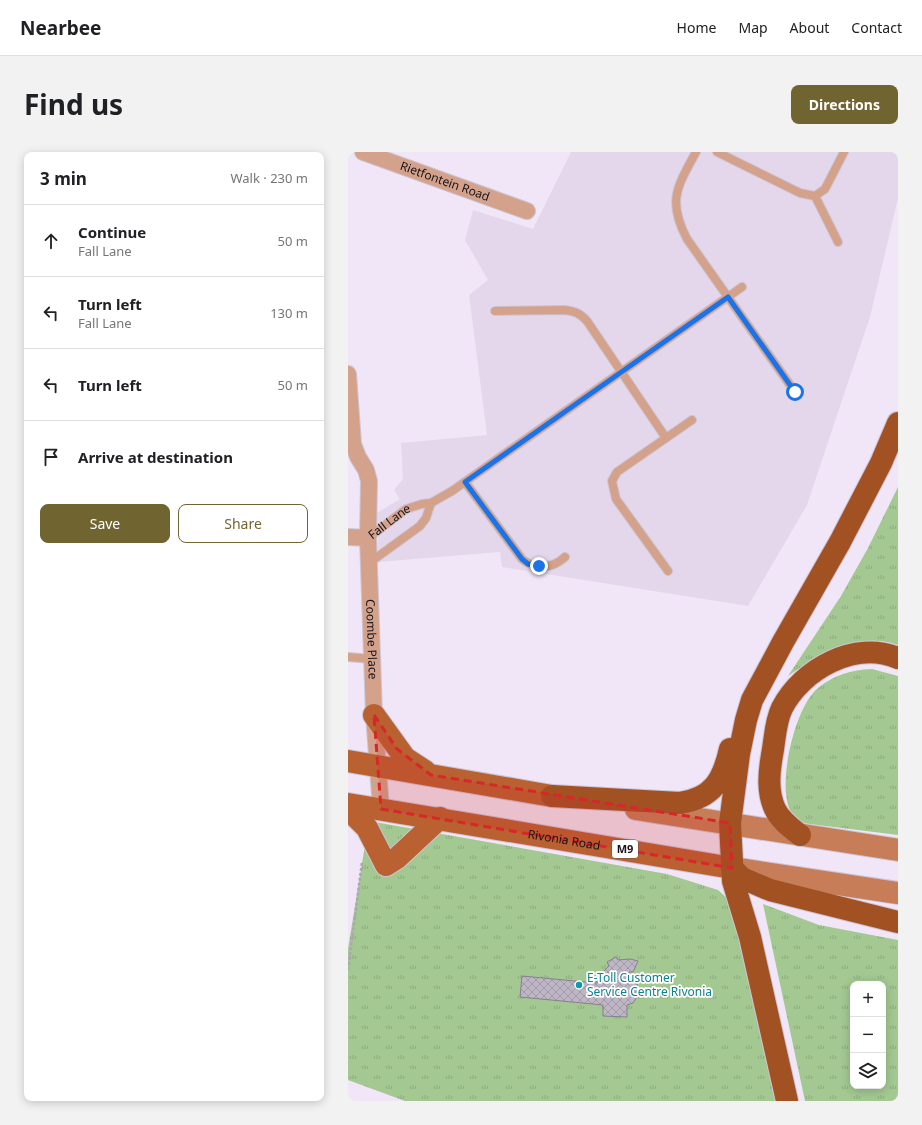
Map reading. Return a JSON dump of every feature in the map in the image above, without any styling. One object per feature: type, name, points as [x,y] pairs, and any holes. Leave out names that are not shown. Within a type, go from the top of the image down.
[{"type":"highway","points":[[787,1101],[750,937],[734,886],[730,823],[739,754],[752,700],[840,542],[881,463],[898,423]]},
{"type":"highway","points":[[552,796],[680,803],[695,801],[707,795],[718,783],[724,772],[735,717],[742,699],[765,660],[783,642]]},
{"type":"highway","points":[[800,835],[785,822],[775,810],[769,788],[777,729],[782,708],[792,693],[805,679],[823,666],[840,658],[855,654],[876,654],[898,658]]},
{"type":"highway","points":[[732,868],[742,878],[770,890],[898,922]]},
{"type":"main road","points":[[374,716],[405,758],[431,775]]},
{"type":"main road","points":[[348,761],[552,796],[898,850]]},
{"type":"main road","name":"Rivonia Road","points":[[348,804],[440,818],[732,868],[898,893]]},
{"type":"main road","points":[[348,809],[367,828],[386,865],[397,858],[440,818]]},
{"type":"street","name":"Rietfontein Road","points":[[363,152],[527,211]]},
{"type":"street","name":"Coombe Place","points":[[348,374],[353,444],[358,457],[366,470],[369,481],[368,563],[374,716],[381,809]]},
{"type":"street","name":"Fall Lane","points":[[348,537],[368,538]]},
{"type":"lane","points":[[696,152],[682,178],[676,195],[675,211],[687,239],[795,392]]},
{"type":"lane","points":[[716,152],[800,193],[815,196],[825,189],[844,152]]},
{"type":"lane","points":[[815,196],[838,242]]},
{"type":"lane","name":"Fall Lane","points":[[368,538],[406,509],[431,503],[465,482],[520,442],[622,373],[742,287]]},
{"type":"lane","points":[[495,311],[574,311],[587,321],[666,438]]},
{"type":"lane","points":[[668,572],[616,499],[612,481],[617,472],[692,420]]},
{"type":"lane","points":[[465,482],[522,559],[528,564],[534,566],[546,566],[560,562],[565,557]]},
{"type":"lane","name":"Fall Lane","points":[[368,563],[420,526],[426,518],[431,503]]},
{"type":"lane","points":[[348,657],[372,659]]},
{"type":"path","points":[[348,970],[362,860]]},
{"type":"highlighted area","points":[[374,715],[397,749],[431,775],[730,823],[732,868],[381,809]]},
{"type":"shaded area","points":[[571,152],[898,152],[898,198],[870,317],[807,505],[748,606],[502,567],[500,552],[378,562],[377,513],[400,499],[394,490],[403,479],[401,443],[487,435],[469,295],[488,280],[465,240],[473,210],[533,229]]},
{"type":"green space","points":[[898,487],[898,645],[883,641],[854,643],[826,653],[788,676],[841,596],[868,548]]},
{"type":"green space","points":[[872,669],[898,676],[898,835],[802,823],[791,812],[787,800],[786,784],[790,747],[795,728],[802,711],[810,697],[824,683],[843,674]]},
{"type":"green space","points":[[369,821],[667,874],[718,890],[730,901],[778,1101],[405,1101],[348,1080],[348,949]]},
{"type":"green space","points":[[763,904],[819,925],[898,940],[898,1101],[805,1101]]},
{"type":"building","name":"E-Toll Customer Service Centre Rivonia","points":[[616,957],[618,960],[630,959],[638,961],[633,972],[629,972],[629,975],[637,982],[639,994],[633,1003],[627,1005],[627,1017],[603,1016],[603,1005],[520,997],[522,976],[596,983],[599,976],[609,966],[607,962]]},
{"type":"place","name":"E-Toll Customer Service Centre Rivonia","points":[[579,985]]},
{"type":"route","points":[[539,566],[528,564],[522,559],[465,482],[728,297],[795,392]]}]
